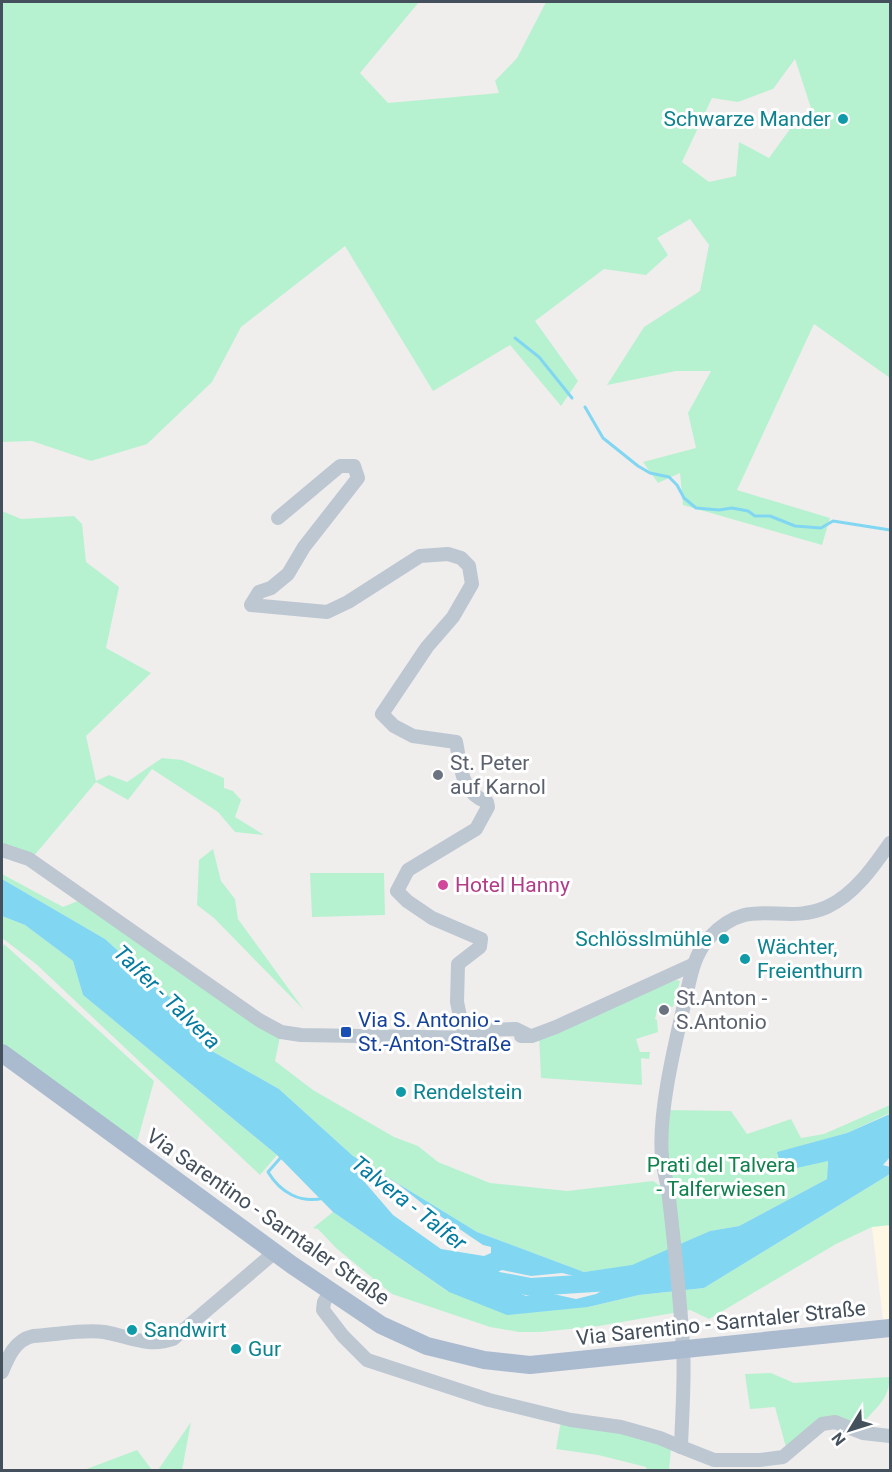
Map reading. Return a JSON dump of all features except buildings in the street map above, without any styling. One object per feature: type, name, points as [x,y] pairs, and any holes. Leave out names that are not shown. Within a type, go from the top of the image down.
[{"type":"main road","name":"Via Sarentino - Sarntaler Straße","points":[[2,1053],[330,1292],[381,1325],[428,1346],[484,1360],[530,1365],[683,1341],[891,1328]]},
{"type":"street","points":[[278,518],[340,466],[354,466],[357,470],[358,478],[304,547],[288,574],[271,588],[259,592],[251,605],[327,612],[348,602],[420,556],[448,554],[461,558],[469,566],[472,584],[453,617],[426,647],[382,714],[394,726],[413,736],[456,742],[458,765],[466,785],[472,794],[487,802],[488,807],[476,829],[408,870],[397,891],[407,901],[432,918],[481,939],[480,947],[458,964],[458,1002],[462,1026],[474,1030],[516,1029],[530,1036]]},
{"type":"street","points":[[681,1447],[683,1341],[662,1157],[663,1111],[692,965],[709,938],[739,915],[754,912],[805,913],[827,907],[848,893],[877,863],[891,843]]},
{"type":"street","points":[[2,850],[29,859],[275,1029],[301,1035],[411,1038],[530,1036],[692,965]]},
{"type":"street","points":[[2,1372],[13,1349],[22,1340],[33,1336],[103,1332],[131,1341],[164,1342],[173,1339],[275,1252]]},
{"type":"street","points":[[330,1292],[324,1302],[323,1310],[342,1336],[367,1360],[489,1400],[571,1420],[621,1427],[660,1438],[714,1460],[760,1460],[783,1457],[822,1424],[835,1422],[863,1433],[891,1436]]},
{"type":"shaded area","points":[[890,1225],[890,1335],[885,1336],[872,1227]]},
{"type":"green space","points":[[2,2],[419,2],[360,73],[388,103],[499,93],[495,81],[517,58],[546,2],[890,2],[890,378],[814,324],[737,490],[830,518],[822,545],[683,505],[680,473],[658,483],[643,462],[696,448],[688,413],[711,371],[676,371],[607,385],[644,327],[700,291],[709,245],[690,219],[657,238],[668,255],[646,275],[604,269],[535,321],[578,381],[561,406],[510,345],[433,391],[345,246],[241,327],[212,382],[147,444],[91,461],[32,441],[2,442]],"holes":[[[795,59],[811,108],[795,122],[769,158],[739,142],[736,176],[709,182],[682,162],[712,98],[738,102],[773,89]]]},
{"type":"green space","points":[[2,511],[21,519],[74,516],[82,524],[86,562],[119,587],[106,648],[151,673],[86,736],[96,781],[109,775],[127,782],[162,758],[182,760],[224,778],[224,788],[233,791],[241,800],[235,817],[264,835],[235,832],[218,812],[152,769],[128,800],[96,782],[33,857],[2,848]]},
{"type":"green space","points":[[213,849],[221,881],[235,899],[238,919],[304,1010],[214,918],[197,905],[199,860]]},
{"type":"green space","points":[[310,873],[384,873],[385,915],[312,917]]},
{"type":"green space","name":"Prati del Talvera - Talferwiesen","points":[[2,874],[63,907],[85,898],[281,1032],[275,1061],[313,1090],[394,1137],[418,1146],[438,1162],[490,1183],[567,1191],[653,1181],[659,1185],[670,1184],[666,1153],[667,1110],[731,1111],[747,1134],[791,1119],[801,1138],[824,1134],[890,1105],[890,1113],[847,1133],[778,1152],[828,1160],[827,1179],[739,1226],[710,1231],[632,1266],[584,1272],[477,1232],[353,1156],[279,1089],[210,1050],[174,1001],[105,939],[2,879]]},
{"type":"green space","points":[[2,916],[25,925],[73,961],[83,995],[277,1155],[260,1175],[36,964],[2,938]]},
{"type":"green space","points":[[4,944],[154,1081],[136,1146],[2,1046],[2,949]]},
{"type":"green space","points":[[676,980],[680,981],[673,1007],[658,1005],[655,1019],[658,1032],[636,1039],[640,1052],[650,1052],[649,1059],[641,1058],[642,1085],[541,1078],[539,1036]]},
{"type":"green space","points":[[890,1174],[890,1225],[872,1227],[836,1244],[709,1319],[690,1310],[599,1326],[540,1332],[519,1332],[490,1327],[392,1294],[336,1248],[318,1229],[313,1228],[333,1212],[447,1291],[588,1307],[639,1295],[704,1288]]},
{"type":"green space","points":[[771,1373],[794,1383],[889,1377],[889,1386],[883,1399],[859,1430],[835,1422],[787,1451],[775,1407],[750,1409],[745,1374]]},
{"type":"green space","points":[[562,1415],[672,1438],[669,1470],[647,1470],[646,1467],[598,1455],[556,1449]]},
{"type":"green space","points":[[191,1422],[182,1470],[158,1470]]},
{"type":"green space","points":[[137,1450],[152,1470],[84,1470]]},
{"type":"water","name":"Talfer - Talvera","points":[[2,879],[105,939],[174,1001],[210,1050],[279,1089],[353,1156],[477,1232],[584,1272],[632,1265],[710,1231],[739,1226],[827,1179],[828,1161],[792,1169],[780,1163],[777,1152],[847,1133],[890,1114],[890,1157],[883,1165],[890,1167],[890,1174],[704,1288],[639,1295],[588,1307],[507,1315],[449,1292],[333,1212],[277,1155],[83,995],[73,961],[25,925],[2,916]],"holes":[[[375,1171],[398,1184],[424,1205],[483,1245],[491,1247],[491,1253],[484,1256],[441,1249],[393,1215],[362,1179],[362,1176]],[[502,1270],[531,1276],[562,1273],[612,1285],[596,1294],[576,1299],[544,1292],[526,1296],[497,1283],[494,1274]]]},
{"type":"waterway","points":[[515,338],[539,357],[572,398]]},
{"type":"waterway","points":[[585,407],[603,438],[638,466],[650,473],[669,477],[677,485],[684,498],[696,508],[719,510],[732,508],[748,511],[755,516],[770,516],[795,526],[821,528],[833,521],[890,530]]},
{"type":"waterway","points":[[283,1155],[268,1172],[278,1185],[299,1198],[324,1198]]},
{"type":"waterway","name":"Talvera - Talfer","points":[[472,1276],[531,1287],[626,1281]]},
{"type":"place","name":"Schwarze Mander","points":[[843,119]]},
{"type":"place","name":"St. Peter auf Karnol","points":[[438,775]]},
{"type":"place","name":"Hotel Hanny","points":[[443,885]]},
{"type":"place","name":"Schlösslmühle","points":[[724,939]]},
{"type":"place","name":"Wächter, Freienthurn","points":[[745,959]]},
{"type":"place","name":"St.Anton - S.Antonio","points":[[664,1010]]},
{"type":"place","name":"Via S. Antonio - St.-Anton-Straße","points":[[346,1032]]},
{"type":"place","name":"Rendelstein","points":[[401,1092]]},
{"type":"place","name":"Sandwirt","points":[[132,1330]]},
{"type":"place","name":"Gur","points":[[236,1349]]}]
